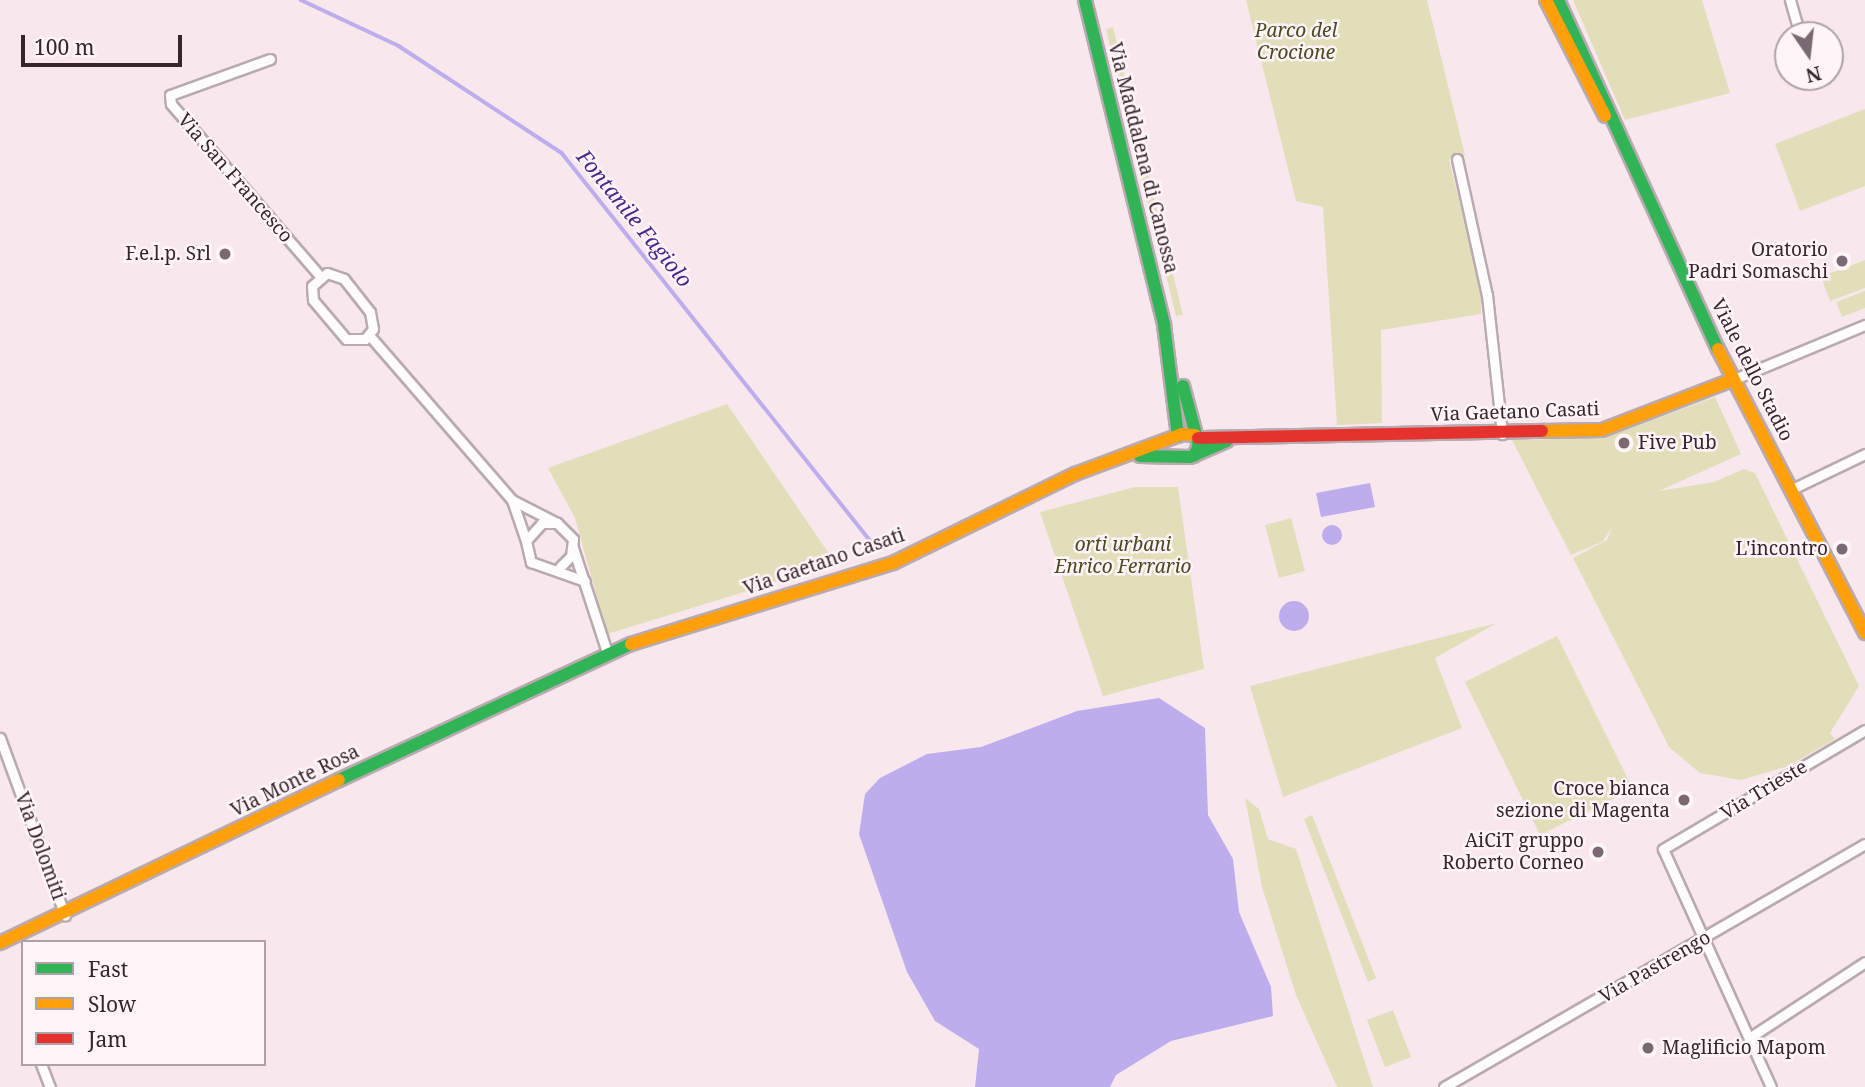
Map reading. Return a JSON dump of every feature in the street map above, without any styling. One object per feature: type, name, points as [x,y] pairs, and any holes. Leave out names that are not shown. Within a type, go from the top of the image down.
[{"type":"street","name":"Via Maddalena di Canossa","points":[[1085,0],[1164,326],[1197,437]]},
{"type":"street","name":"Viale dello Stadio","points":[[1546,0],[1610,122]]},
{"type":"street","name":"Viale dello Stadio","points":[[1558,0],[1610,122],[1732,380],[1792,489],[1865,632]]},
{"type":"street","points":[[1790,0],[1796,21]]},
{"type":"street","name":"Via San Francesco","points":[[270,58],[170,95],[171,104],[320,276],[344,279],[373,317],[369,335],[512,500],[557,523]]},
{"type":"street","points":[[1457,159],[1487,295],[1503,434]]},
{"type":"street","points":[[320,276],[311,292],[324,314],[346,339],[369,335]]},
{"type":"street","name":"Via Gaetano Casati","points":[[607,652],[893,564],[1027,495],[1177,438],[1230,440],[1602,430],[1865,325]]},
{"type":"street","name":"Via Maddalena di Canossa","points":[[1164,326],[1177,438]]},
{"type":"street","points":[[1187,456],[1197,437]]},
{"type":"street","points":[[1177,438],[1187,456]]},
{"type":"street","name":"Via Gaetano Casati","points":[[1122,457],[1187,456],[1230,440]]},
{"type":"street","points":[[1792,489],[1865,454]]},
{"type":"street","name":"Via San Francesco","points":[[512,500],[537,566],[560,568],[585,581]]},
{"type":"street","points":[[526,541],[534,527],[557,523],[570,534],[607,652]]},
{"type":"street","points":[[560,568],[573,548]]},
{"type":"street","name":"Via Monte Rosa","points":[[0,943],[65,916],[607,652]]},
{"type":"street","name":"Via Trieste","points":[[1705,939],[1663,849],[1865,730]]},
{"type":"street","name":"Via Dolomiti","points":[[0,738],[65,916]]},
{"type":"street","name":"Via Pastrengo","points":[[1444,1087],[1705,939],[1865,844]]},
{"type":"street","points":[[1705,939],[1771,1087]]},
{"type":"street","points":[[1749,1038],[1865,962]]},
{"type":"street","points":[[42,1066],[50,1087]]},
{"type":"green space","name":"Parco del Crocione","points":[[1246,0],[1427,0],[1465,155],[1449,160],[1481,286],[1481,314],[1381,330],[1382,423],[1337,425],[1323,207],[1296,201]]},
{"type":"green space","points":[[1573,0],[1702,0],[1730,93],[1625,120]]},
{"type":"green space","points":[[1113,27],[1131,103],[1124,105],[1106,29]]},
{"type":"green space","points":[[1865,109],[1865,186],[1800,211],[1775,144]]},
{"type":"green space","points":[[1135,120],[1159,218],[1152,220],[1129,122]]},
{"type":"green space","points":[[1163,233],[1183,315],[1176,316],[1156,234]]},
{"type":"green space","points":[[1865,260],[1865,288],[1830,301],[1821,277]]},
{"type":"green space","points":[[1865,291],[1865,308],[1842,317],[1836,302]]},
{"type":"green space","points":[[1715,397],[1741,454],[1659,491],[1714,482],[1744,469],[1755,473],[1859,686],[1830,733],[1835,739],[1788,766],[1741,780],[1700,773],[1669,747],[1573,558],[1607,540],[1612,528],[1602,542],[1571,555],[1512,440],[1603,438]]},
{"type":"green space","points":[[727,404],[836,564],[607,634],[575,518],[548,468]]},
{"type":"green space","name":"orti urbani Enrico Ferrario","points":[[1135,487],[1178,487],[1204,669],[1103,696],[1040,512]]},
{"type":"green space","points":[[1291,518],[1305,571],[1279,578],[1265,525]]},
{"type":"green space","points":[[1497,623],[1435,658],[1462,728],[1283,797],[1250,686]]},
{"type":"green space","points":[[1557,636],[1633,789],[1540,835],[1465,682]]},
{"type":"green space","points":[[1245,798],[1259,809],[1268,839],[1296,849],[1373,1087],[1337,1087],[1296,995],[1262,887]]},
{"type":"green space","points":[[1312,815],[1376,978],[1368,982],[1304,819]]},
{"type":"green space","points":[[1393,1010],[1411,1057],[1385,1067],[1367,1020]]},
{"type":"shaded area","points":[[1370,483],[1375,507],[1321,517],[1316,493]]},
{"type":"shaded area","points":[[1332,525],[1339,528],[1342,535],[1339,542],[1332,545],[1325,542],[1322,535],[1325,528]]},
{"type":"shaded area","points":[[1294,601],[1305,605],[1309,616],[1305,627],[1294,631],[1283,627],[1279,616],[1283,605]]},
{"type":"shaded area","points":[[1159,698],[1205,728],[1208,815],[1233,859],[1239,912],[1271,987],[1273,1016],[1171,1041],[1116,1075],[1110,1087],[975,1087],[979,1049],[935,1021],[907,972],[859,834],[865,794],[880,778],[927,754],[981,747],[1077,711]]},
{"type":"waterway","name":"Fontanile Fagiolo","points":[[301,0],[399,46],[562,153],[871,542]]},
{"type":"traffic: fast","points":[[1085,0],[1164,325],[1178,436]]},
{"type":"traffic: fast","points":[[1558,0],[1718,349]]},
{"type":"traffic: fast","points":[[1183,386],[1199,446],[1194,456]]},
{"type":"traffic: fast","points":[[1140,456],[1190,457],[1227,441]]},
{"type":"traffic: fast","points":[[339,780],[631,644]]},
{"type":"traffic: slow","points":[[1546,0],[1605,116]]},
{"type":"traffic: slow","points":[[1718,349],[1865,633]]},
{"type":"traffic: slow","points":[[1542,431],[1602,430],[1732,380]]},
{"type":"traffic: slow","points":[[631,644],[893,563],[1075,474],[1182,434],[1195,435]]},
{"type":"traffic: slow","points":[[0,943],[339,780]]},
{"type":"traffic: jam","points":[[1198,438],[1542,431]]},
{"type":"place","name":"F.e.l.p. Srl","points":[[225,254]]},
{"type":"place","name":"Oratorio Padri Somaschi","points":[[1842,261]]},
{"type":"place","name":"Five Pub","points":[[1624,443]]},
{"type":"place","name":"L'incontro","points":[[1842,549]]},
{"type":"place","name":"Croce bianca sezione di Magenta","points":[[1684,800]]},
{"type":"place","name":"AiCiT gruppo Roberto Corneo","points":[[1598,852]]},
{"type":"place","name":"Maglificio Mapom","points":[[1648,1048]]}]
